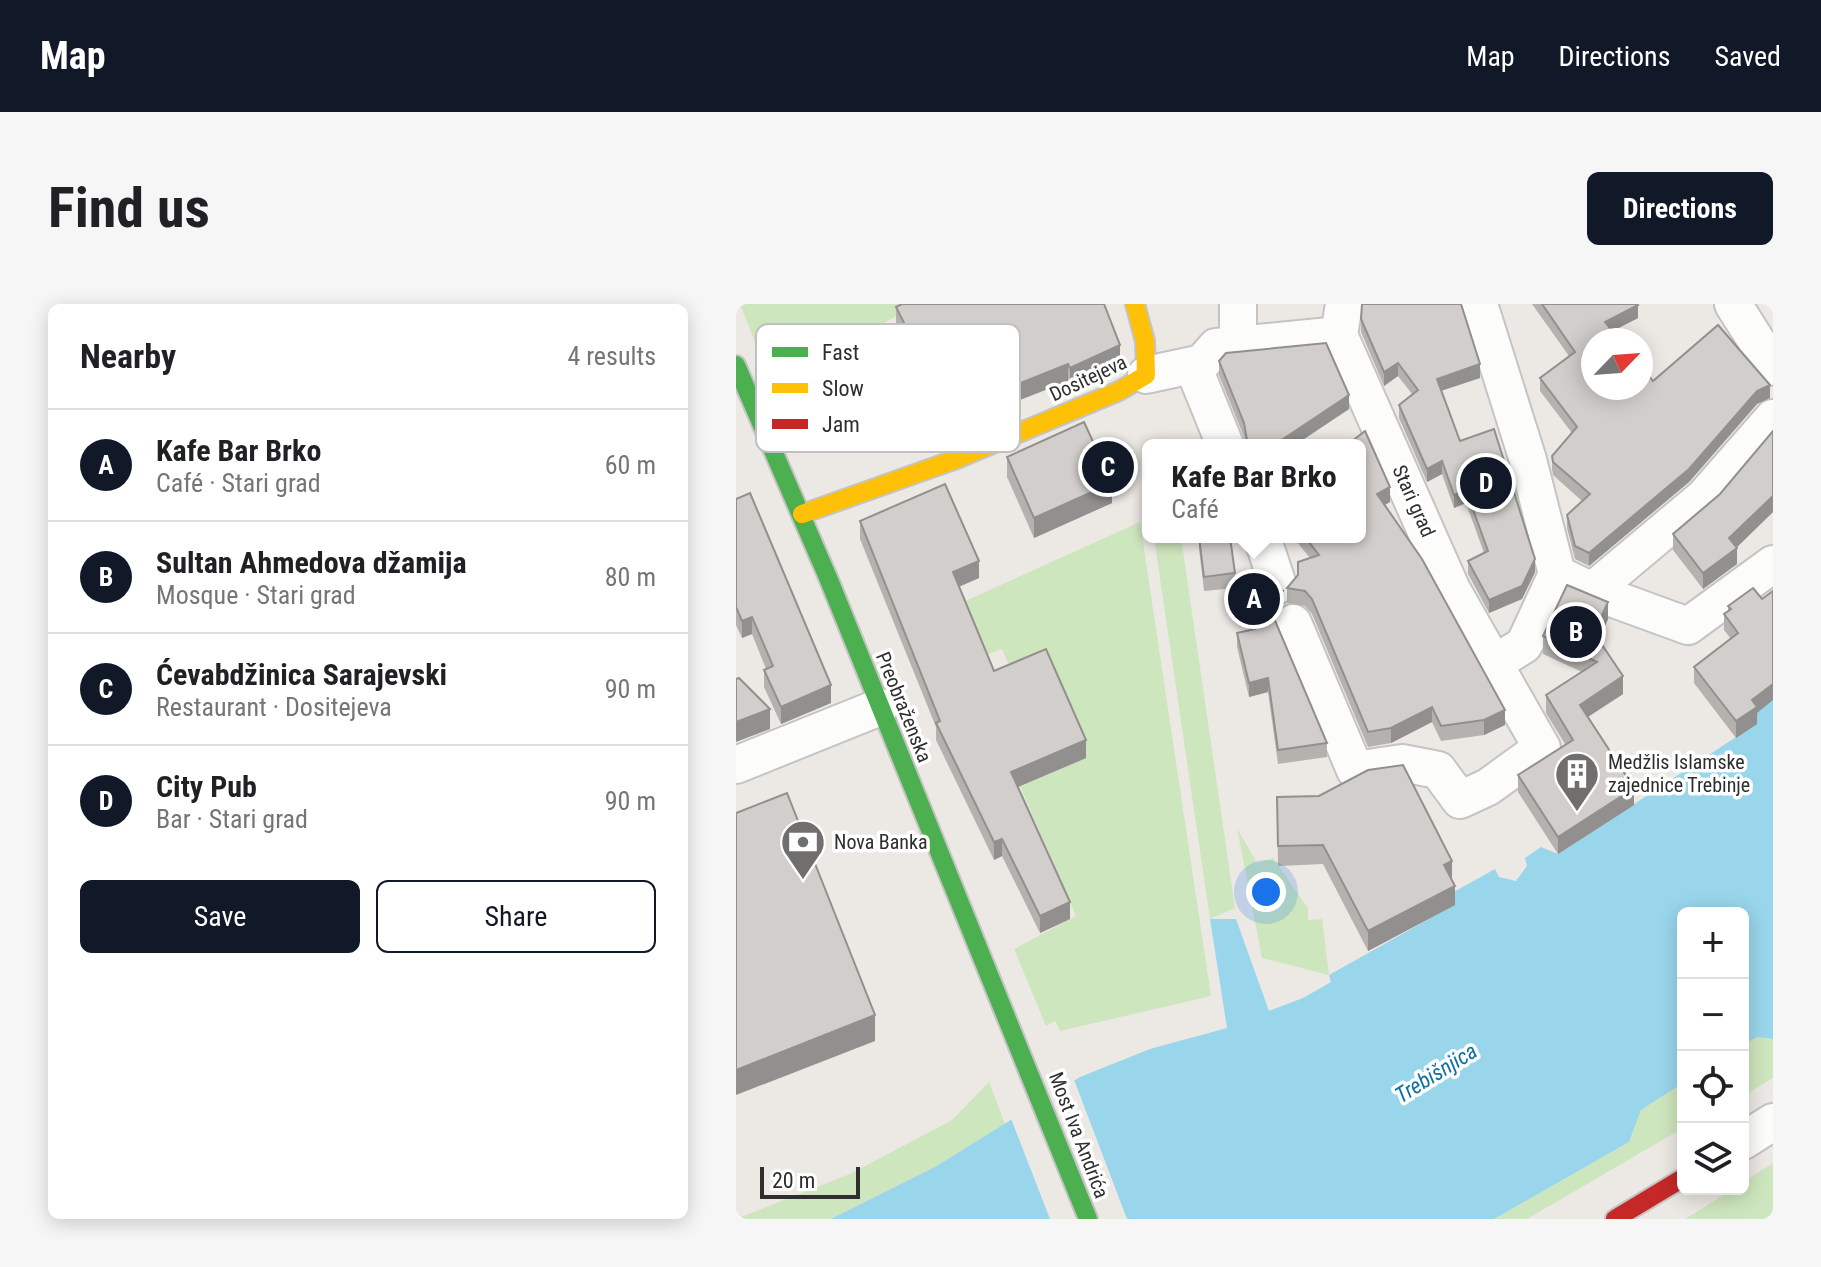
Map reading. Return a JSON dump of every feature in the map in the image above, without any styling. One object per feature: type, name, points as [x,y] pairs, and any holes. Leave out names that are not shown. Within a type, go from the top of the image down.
[{"type":"street","name":"Dositejeva","points":[[1020,432],[1119,391],[1146,375],[1145,341],[1135,304]]},
{"type":"street","points":[[1238,304],[1238,344]]},
{"type":"street","points":[[1479,304],[1528,460],[1557,574],[1524,645],[1493,664]]},
{"type":"street","points":[[1733,304],[1773,367]]},
{"type":"street","name":"Stari grad","points":[[1146,375],[1202,363],[1216,347],[1341,320],[1452,590],[1542,748],[1488,787],[1460,800],[1438,770],[1402,763],[1355,770],[1293,623]]},
{"type":"street","name":"Preobraženska","points":[[736,365],[756,410]]},
{"type":"street","points":[[1193,366],[1223,439]]},
{"type":"street","points":[[1592,591],[1704,497],[1773,418]]},
{"type":"street","name":"Preobraženska","points":[[775,452],[1029,1066]]},
{"type":"street","name":"Dositejeva","points":[[802,514],[973,452]]},
{"type":"street","points":[[1264,543],[1278,585]]},
{"type":"street","points":[[1557,574],[1592,591],[1688,626],[1773,564]]},
{"type":"street","points":[[736,765],[880,707]]},
{"type":"street","name":"Most Iva Andrića","points":[[1029,1066],[1088,1219]]},
{"type":"street","points":[[1749,1137],[1773,1122]]},
{"type":"street","points":[[1634,1214],[1677,1182]]},
{"type":"green space","points":[[740,304],[917,304],[882,324],[756,324],[756,345]]},
{"type":"green space","points":[[1140,522],[1211,996],[1060,1031],[1055,1021],[1046,1026],[1014,949],[1076,916],[1020,786],[1085,758],[1015,680],[1002,649],[986,655],[963,602]]},
{"type":"green space","points":[[1155,543],[1182,543],[1235,908],[1210,919]]},
{"type":"green space","points":[[1237,828],[1257,863],[1273,858],[1308,908],[1308,920],[1322,919],[1329,975],[1262,958]]},
{"type":"green space","points":[[1757,1037],[1773,1039],[1773,1078],[1749,1092],[1749,1051],[1749,1042]]},
{"type":"green space","points":[[989,1082],[1005,1124],[935,1167],[831,1219],[736,1219],[850,1174],[952,1120]]},
{"type":"green space","points":[[1677,1087],[1677,1132],[1527,1219],[1494,1219],[1629,1142],[1641,1110]]},
{"type":"green space","points":[[1773,1163],[1773,1219],[1685,1219],[1723,1195],[1749,1195],[1749,1178]]},
{"type":"water","name":"Trebišnjica","points":[[1773,693],[1773,1039],[1757,1037],[1749,1042],[1749,907],[1677,907],[1677,1087],[1641,1110],[1629,1142],[1494,1219],[831,1219],[935,1167],[1080,1077],[1150,1049],[1227,1028],[1210,919],[1236,919],[1269,1011],[1303,998],[1331,982],[1329,975],[1454,905],[1452,893],[1495,869],[1499,877],[1516,881],[1527,866],[1525,858],[1541,847],[1558,854],[1756,724],[1745,707]]},
{"type":"pier","points":[[1073,1077],[1127,1219],[1050,1219],[1010,1116]]},
{"type":"building","points":[[902,304],[1104,304],[1120,345],[1070,368],[1068,364],[1020,383],[1020,324],[904,324],[896,307]]},
{"type":"building","points":[[1362,304],[1461,304],[1480,364],[1437,379],[1460,441],[1494,429],[1535,559],[1522,586],[1489,600],[1468,561],[1488,551],[1466,490],[1454,495],[1442,461],[1427,469],[1399,405],[1418,390],[1398,363],[1384,372],[1361,319]]},
{"type":"building","points":[[1542,304],[1638,305],[1605,322],[1610,328],[1581,328],[1581,400],[1653,400],[1653,381],[1718,325],[1770,385],[1757,391],[1689,469],[1589,553],[1575,546],[1567,515],[1590,494],[1553,462],[1552,456],[1577,427],[1540,378],[1575,352]]},
{"type":"building","points":[[1326,343],[1349,395],[1283,439],[1247,439],[1244,423],[1219,361],[1226,353]]},
{"type":"building","points":[[1084,422],[1112,483],[1034,518],[1007,457]]},
{"type":"building","points":[[1365,431],[1390,487],[1377,494],[1422,559],[1505,710],[1484,720],[1441,726],[1432,707],[1391,728],[1368,732],[1312,599],[1305,591],[1287,588],[1298,575],[1298,562],[1319,555],[1310,543],[1366,543],[1366,439],[1355,439]]},
{"type":"building","points":[[1773,431],[1773,496],[1729,538],[1737,548],[1703,573],[1673,534],[1720,494]]},
{"type":"building","points":[[945,484],[979,561],[953,572],[994,671],[1046,649],[1086,740],[1011,772],[1070,902],[1040,916],[1002,839],[994,842],[936,723],[940,721],[860,521]]},
{"type":"building","points":[[750,493],[831,685],[781,707],[764,670],[773,666],[752,617],[742,621],[736,607],[736,499]]},
{"type":"building","points":[[1200,543],[1231,543],[1235,573],[1204,577]]},
{"type":"building","points":[[1258,578],[1265,587],[1283,591],[1272,606],[1273,616],[1327,743],[1278,750],[1268,678],[1249,683],[1237,633],[1255,629],[1239,586]]},
{"type":"building","points":[[1567,585],[1608,602],[1594,633],[1623,676],[1580,705],[1634,788],[1558,837],[1518,775],[1573,740],[1546,695],[1597,662],[1543,636]]},
{"type":"building","points":[[1753,588],[1762,599],[1773,591],[1773,684],[1752,700],[1757,707],[1736,721],[1694,667],[1738,633],[1724,614],[1731,609],[1728,606]]},
{"type":"building","points":[[739,678],[770,709],[736,722],[736,679]]},
{"type":"building","points":[[1403,765],[1452,861],[1444,865],[1455,886],[1368,931],[1323,845],[1278,846],[1277,797],[1319,796],[1368,770]]},
{"type":"building","points":[[787,793],[875,1015],[736,1070],[736,813]]},
{"type":"traffic: fast","points":[[736,365],[756,411]]},
{"type":"traffic: fast","points":[[774,452],[829,580],[1088,1219]]},
{"type":"traffic: slow","points":[[1020,432],[1119,391],[1146,375],[1145,341],[1135,304]]},
{"type":"traffic: slow","points":[[802,514],[973,452]]},
{"type":"traffic: jam","points":[[1615,1219],[1677,1182]]},
{"type":"place","name":"Ćevabdžinica Sarajevski","points":[[1108,467]]},
{"type":"place","name":"City Pub","points":[[1486,483]]},
{"type":"place","name":"Kafe Bar Brko","points":[[1254,599]]},
{"type":"place","name":"Sultan Ahmedova džamija","points":[[1576,632]]},
{"type":"place","name":"Medžlis Islamske zajednice Trebinje","points":[[1577,813]]},
{"type":"place","name":"Nova Banka","points":[[803,881]]}]
